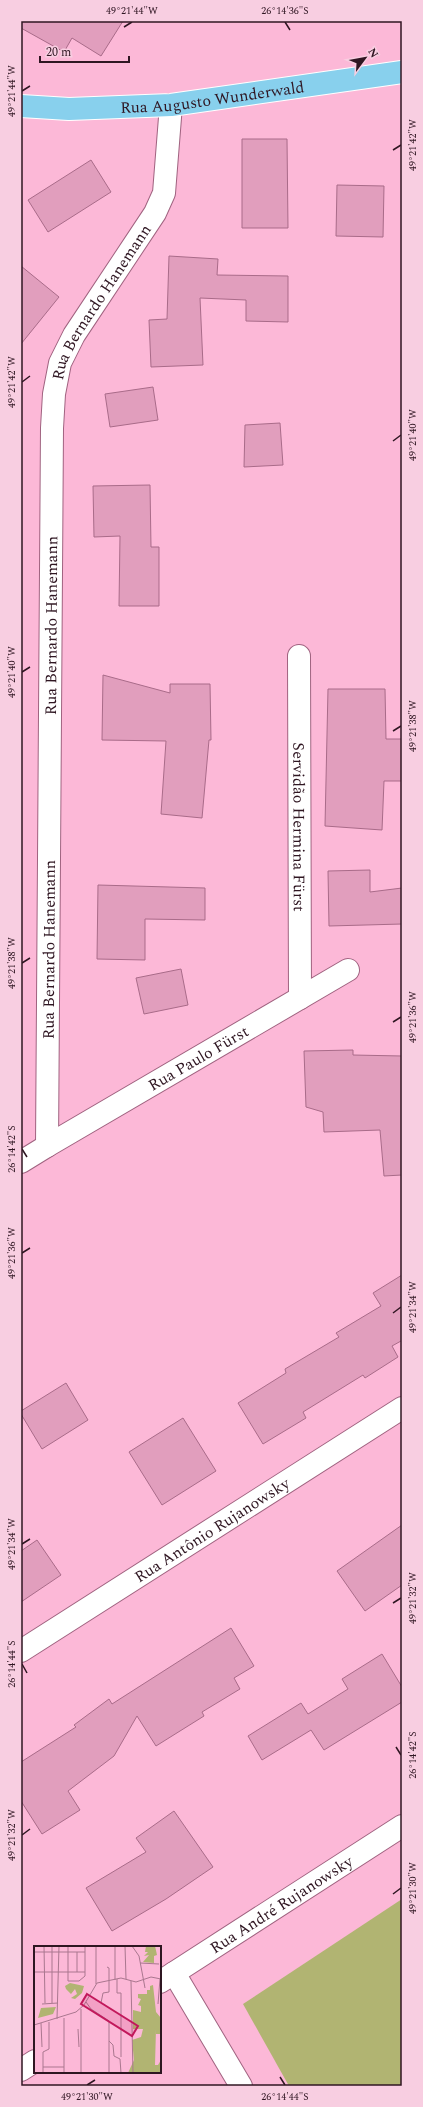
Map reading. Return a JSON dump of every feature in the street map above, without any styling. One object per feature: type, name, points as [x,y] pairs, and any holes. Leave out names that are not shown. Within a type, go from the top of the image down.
[{"type":"main road","name":"Rua Augusto Wunderwald","points":[[21,106],[69,109],[171,105],[252,95],[402,72]]},
{"type":"street","name":"Rua Bernardo Hanemann","points":[[47,1146],[52,436],[54,394],[60,363],[74,334],[155,213],[164,193],[171,105]]},
{"type":"street","name":"Servidão Hermina Fürst","points":[[299,656],[300,998]]},
{"type":"street","name":"Rua Paulo Fürst","points":[[47,1146],[348,970]]},
{"type":"street","points":[[21,1162],[47,1146]]},
{"type":"street","name":"Rua Antônio Rujanowsky","points":[[21,1651],[402,1408]]},
{"type":"street","name":"Rua André Rujanowsky","points":[[167,1977],[402,1826]]},
{"type":"street","points":[[167,1977],[241,2086]]},
{"type":"street","points":[[21,2070],[34,2063]]},
{"type":"green space","points":[[402,1899],[402,2086],[289,2086],[243,2004]]},
{"type":"building","points":[[21,21],[123,21],[101,56],[72,38],[64,52],[21,28]]},
{"type":"building","points":[[242,139],[287,139],[288,228],[242,228]]},
{"type":"building","points":[[91,160],[111,192],[48,232],[28,200]]},
{"type":"building","points":[[337,185],[384,186],[383,237],[336,236]]},
{"type":"building","points":[[169,256],[218,259],[217,275],[288,276],[288,322],[246,321],[246,300],[200,298],[203,365],[151,367],[149,320],[167,319]]},
{"type":"building","points":[[21,266],[59,297],[21,344]]},
{"type":"building","points":[[153,387],[158,420],[110,427],[105,394]]},
{"type":"building","points":[[280,423],[283,465],[244,467],[245,425]]},
{"type":"building","points":[[150,485],[151,547],[159,547],[159,606],[119,606],[120,536],[94,537],[93,486]]},
{"type":"building","points":[[103,675],[170,693],[170,684],[210,684],[211,740],[209,740],[202,818],[161,814],[166,741],[102,740]]},
{"type":"building","points":[[328,689],[385,689],[386,739],[402,739],[402,781],[384,781],[382,830],[325,826]]},
{"type":"building","points":[[370,870],[370,892],[402,888],[402,924],[329,926],[328,871]]},
{"type":"building","points":[[98,885],[205,888],[205,920],[145,919],[145,960],[97,959]]},
{"type":"building","points":[[181,969],[188,1005],[144,1014],[136,978]]},
{"type":"building","points":[[353,1050],[353,1055],[402,1056],[402,1175],[384,1176],[380,1130],[324,1132],[323,1112],[306,1107],[304,1051]]},
{"type":"building","points":[[402,1275],[402,1343],[401,1341],[392,1346],[398,1357],[365,1378],[363,1375],[303,1412],[306,1418],[263,1444],[238,1403],[286,1373],[285,1369],[339,1337],[336,1333],[381,1306],[373,1293]]},
{"type":"building","points":[[66,1383],[88,1420],[42,1449],[21,1414],[21,1411]]},
{"type":"building","points":[[183,1418],[216,1471],[162,1505],[129,1452]]},
{"type":"building","points":[[402,1525],[402,1585],[365,1611],[337,1571]]},
{"type":"building","points":[[37,1540],[61,1575],[21,1602],[21,1551]]},
{"type":"building","points":[[231,1628],[254,1666],[234,1678],[240,1689],[202,1712],[204,1716],[156,1746],[137,1716],[114,1756],[68,1791],[80,1810],[42,1834],[21,1801],[21,1762],[76,1727],[74,1725],[109,1699],[112,1704]]},
{"type":"building","points":[[382,1654],[402,1687],[402,1702],[324,1750],[311,1730],[262,1760],[248,1736],[301,1703],[308,1714],[348,1689],[342,1679]]},
{"type":"building","points":[[174,1811],[213,1867],[166,1899],[112,1931],[86,1888],[146,1852],[136,1838]]}]
